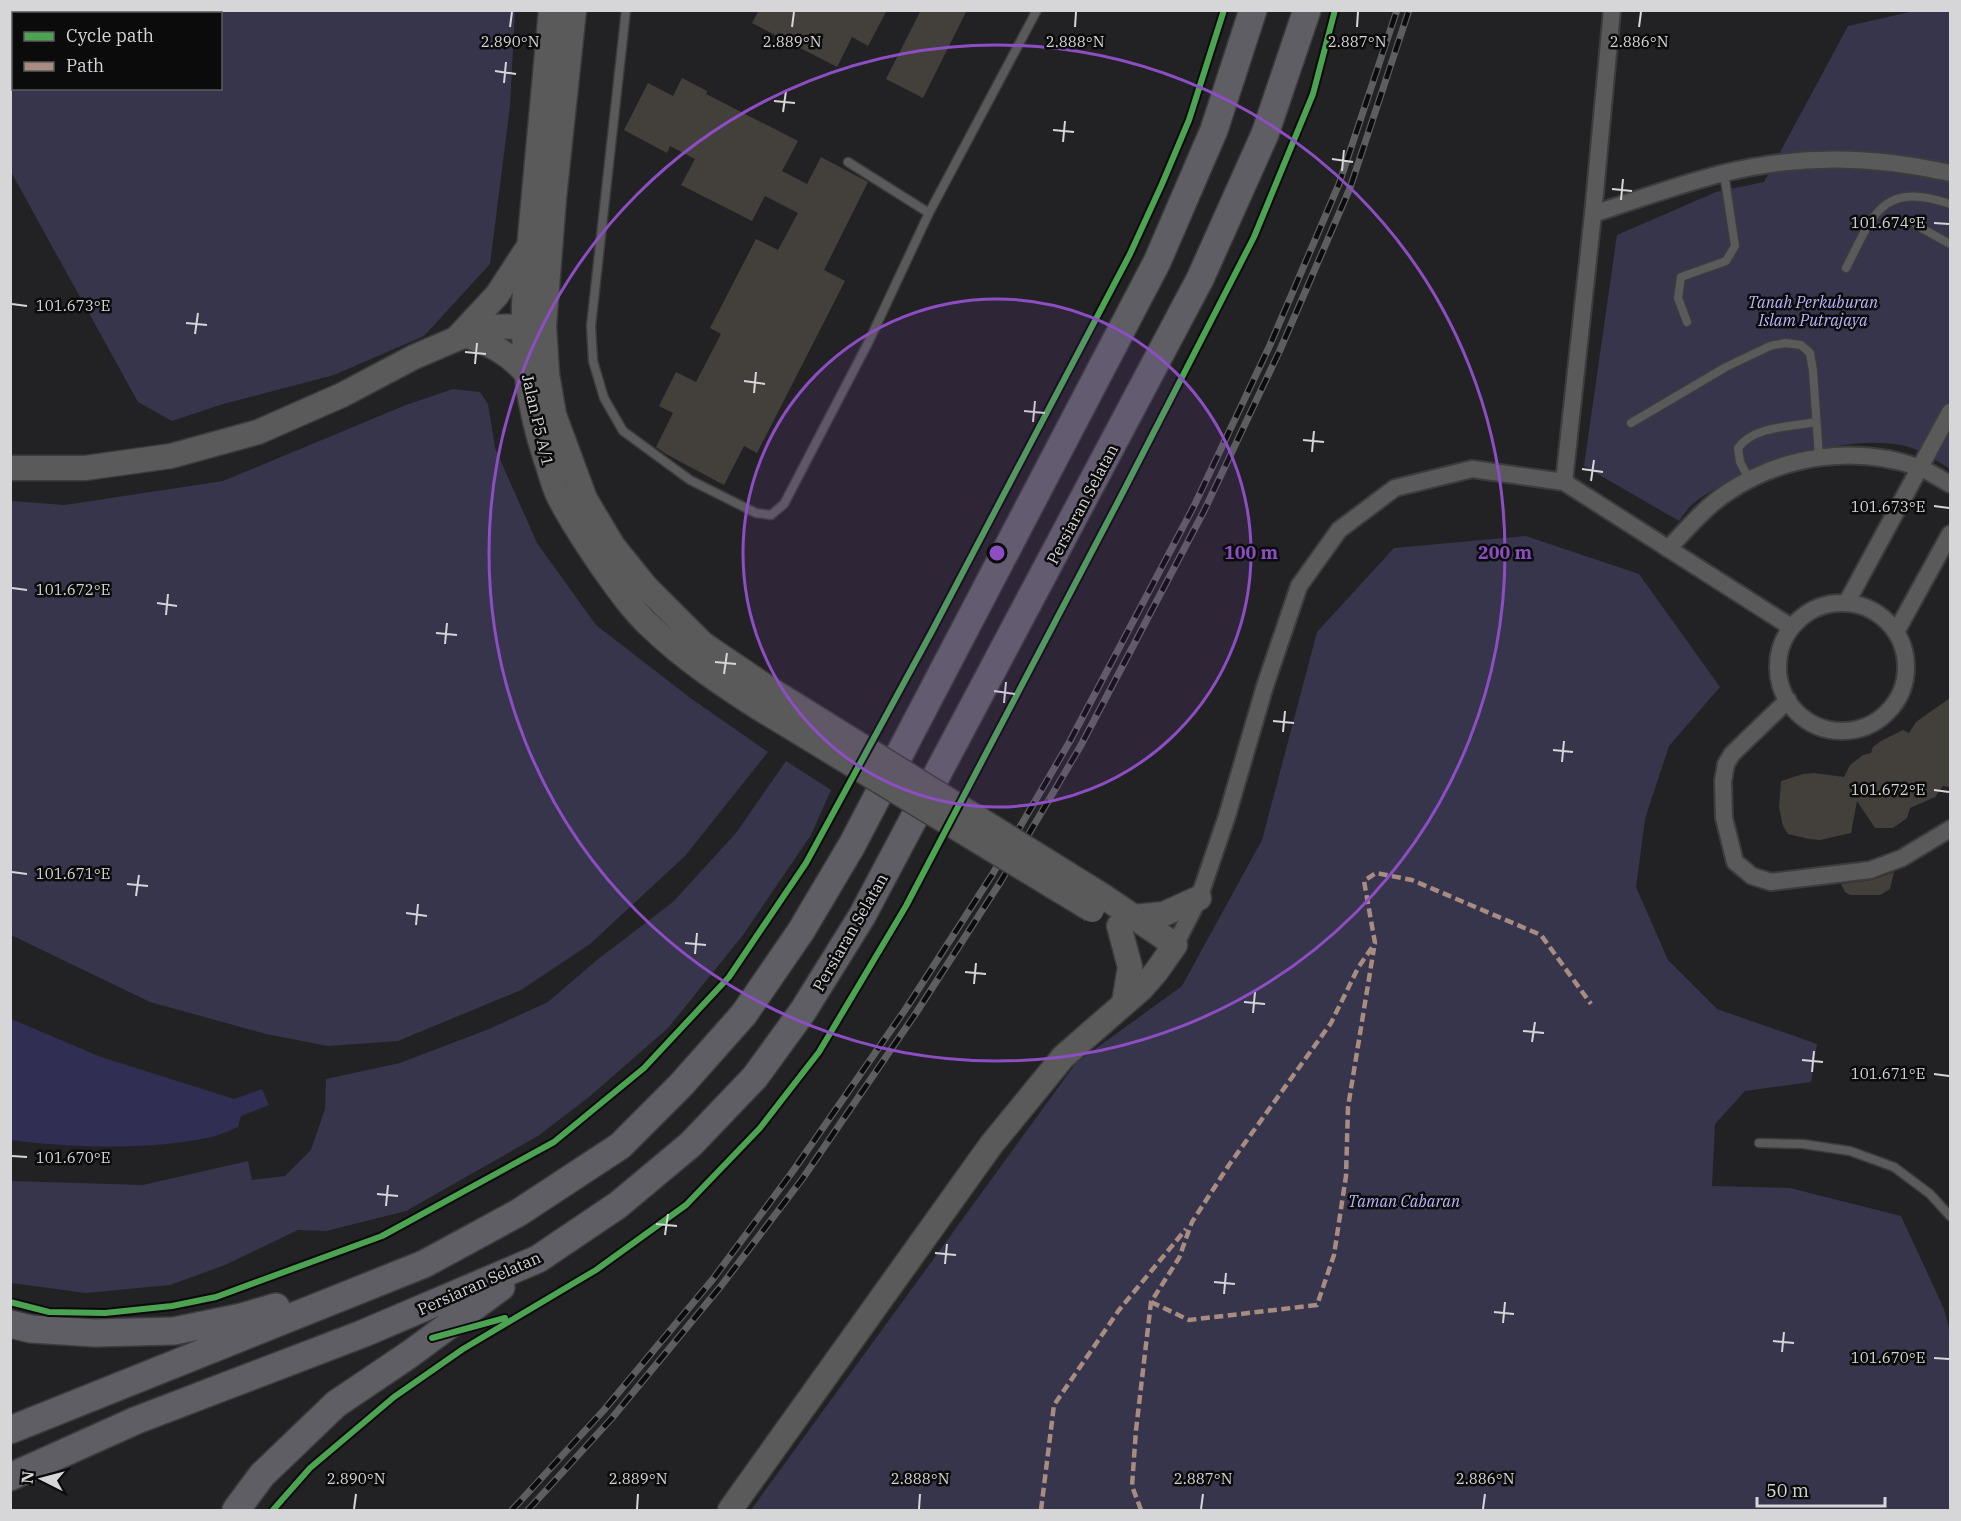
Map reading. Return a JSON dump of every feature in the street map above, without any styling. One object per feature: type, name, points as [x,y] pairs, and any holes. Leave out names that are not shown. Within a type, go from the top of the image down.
[{"type":"main road","points":[[10,1430],[423,1263],[518,1213],[620,1146],[681,1085],[744,1014],[801,931],[852,845],[1157,262],[1214,130],[1253,10]]},
{"type":"main road","name":"Persiaran Selatan","points":[[10,1478],[138,1420],[362,1334],[538,1259],[618,1205],[691,1144],[755,1077],[815,992],[862,916],[1200,279],[1265,134],[1307,10]]},
{"type":"main road","points":[[236,1510],[262,1475],[336,1404],[410,1354],[538,1259]]},
{"type":"main road","points":[[10,1324],[30,1329],[95,1333],[174,1331],[242,1317],[423,1263]]},
{"type":"street","name":"Jalan P5 A/1","points":[[551,10],[529,246],[534,326],[548,374],[554,415],[585,499],[613,546],[646,587],[703,644],[764,698]]},
{"type":"street","name":"Jalan P5 A/1","points":[[574,10],[554,198],[526,373],[537,432],[557,493],[613,583],[648,624],[707,675],[764,698]]},
{"type":"street","points":[[1564,482],[1612,10]]},
{"type":"street","points":[[1593,214],[1724,173],[1767,164],[1810,159],[1896,162],[1950,173]]},
{"type":"street","points":[[461,337],[496,295],[529,246]]},
{"type":"street","points":[[10,468],[85,468],[171,456],[258,432],[342,395],[414,357],[461,337],[491,327],[534,326]]},
{"type":"street","points":[[461,337],[492,345],[516,361],[526,373]]},
{"type":"street","points":[[1847,602],[1950,412]]},
{"type":"street","points":[[1668,549],[1700,515],[1726,493],[1749,479],[1786,464],[1819,457],[1854,454],[1888,458],[1920,468],[1950,484]]},
{"type":"street","points":[[730,1510],[991,1145],[1063,1057],[1156,972],[1171,951],[1199,898],[1227,816],[1265,686],[1299,586],[1339,530],[1395,488],[1472,469],[1564,482],[1791,627]]},
{"type":"street","points":[[1896,632],[1950,534]]},
{"type":"street","points":[[1847,602],[1867,607],[1884,618],[1896,632],[1904,651],[1906,671],[1902,691],[1891,708],[1876,722],[1855,730],[1833,731],[1812,724],[1794,710],[1782,691],[1778,669],[1781,647],[1791,627],[1807,613],[1826,604],[1847,602]]},
{"type":"street","points":[[764,698],[1098,903],[1171,951]]},
{"type":"street","points":[[1788,700],[1732,754],[1726,764],[1723,781],[1724,818],[1728,839],[1735,862],[1752,876],[1771,882],[1870,870],[1902,858],[1950,828]]},
{"type":"street","points":[[1126,922],[1164,914],[1199,898]]},
{"type":"street","points":[[1124,1003],[1130,966],[1126,922]]},
{"type":"lane","points":[[626,10],[591,326],[593,361],[604,398],[623,431],[690,480],[756,513],[771,515],[784,504],[868,343],[929,213],[1037,10]]},
{"type":"lane","points":[[848,162],[929,213]]},
{"type":"lane","points":[[1687,322],[1678,298],[1681,278],[1726,261],[1735,246],[1724,173]]},
{"type":"lane","points":[[1846,268],[1874,214],[1893,199],[1916,196],[1950,204]]},
{"type":"lane","points":[[1916,225],[1950,244]]},
{"type":"lane","points":[[1630,423],[1726,367],[1770,346],[1785,343],[1801,345],[1810,353],[1813,371],[1819,457]]},
{"type":"lane","points":[[1749,479],[1740,462],[1738,448],[1744,439],[1757,433],[1815,422]]},
{"type":"lane","points":[[1760,1143],[1803,1144],[1850,1151],[1894,1167],[1930,1194],[1950,1216]]},
{"type":"green space","points":[[10,11],[515,11],[510,106],[490,264],[424,336],[334,375],[223,404],[172,421],[138,402],[11,172]]},
{"type":"green space","name":"Tanah Perkuburan Islam Putrajaya","points":[[1914,11],[1950,11],[1950,469],[1933,458],[1901,445],[1850,444],[1822,448],[1765,465],[1738,476],[1694,503],[1679,521],[1584,466],[1617,235],[1716,192],[1764,182],[1848,26]]},
{"type":"green space","points":[[453,389],[480,392],[488,404],[495,448],[537,543],[596,625],[689,697],[768,752],[685,856],[590,944],[521,990],[398,1041],[328,1046],[266,1034],[150,1002],[11,935],[11,501],[65,505],[223,481],[406,405]]},
{"type":"green space","name":"Taman Cabaran","points":[[1526,536],[1639,574],[1720,687],[1669,746],[1645,819],[1636,887],[1668,960],[1717,1009],[1817,1044],[1811,1082],[1745,1091],[1715,1124],[1712,1186],[1790,1188],[1901,1216],[1944,1309],[1950,1333],[1950,1510],[751,1510],[1076,1063],[1182,986],[1262,840],[1317,632],[1394,548]]},
{"type":"green space","points":[[786,761],[831,790],[811,835],[743,935],[668,1028],[589,1097],[538,1136],[406,1211],[326,1231],[298,1230],[225,1265],[170,1285],[86,1293],[11,1283],[11,1181],[143,1185],[248,1161],[252,1180],[285,1176],[311,1150],[325,1109],[326,1079],[400,1063],[489,1029],[548,1002],[597,960],[673,902],[736,833]]},
{"type":"shaded area","points":[[11,1019],[101,1057],[234,1099],[262,1089],[269,1105],[241,1116],[238,1127],[211,1137],[184,1142],[109,1146],[58,1145],[11,1140]]},
{"type":"building","points":[[759,10],[887,10],[868,46],[852,37],[837,67],[752,23]]},
{"type":"building","points":[[921,10],[967,10],[923,98],[886,79]]},
{"type":"building","points":[[682,78],[707,91],[706,94],[798,141],[782,171],[807,184],[821,157],[868,182],[824,270],[845,281],[757,453],[744,446],[724,485],[656,447],[673,413],[659,406],[676,372],[696,382],[721,334],[710,328],[756,239],[778,250],[798,213],[765,196],[752,221],[681,185],[695,159],[670,146],[667,153],[624,130],[648,83],[673,96]]},
{"type":"building","points":[[1950,698],[1950,787],[1943,786],[1935,797],[1910,808],[1907,818],[1893,828],[1875,828],[1857,801],[1851,833],[1820,840],[1788,834],[1783,826],[1779,807],[1781,781],[1814,773],[1844,777],[1850,765],[1863,755],[1871,753],[1873,747],[1881,741],[1903,730],[1909,733],[1916,722]]},
{"type":"building","points":[[1894,872],[1890,889],[1880,895],[1850,895],[1845,892],[1841,884],[1872,880]]},
{"type":"railway","points":[[512,1510],[604,1410],[713,1279],[793,1171],[907,1007],[992,875],[1070,741],[1194,506],[1270,345],[1339,184],[1397,10]]},
{"type":"railway","points":[[528,1510],[612,1418],[721,1286],[803,1178],[916,1013],[1001,881],[1080,747],[1204,511],[1280,350],[1350,188],[1409,10]]},
{"type":"marked path","points":[[1141,1510],[1132,1486],[1151,1302],[1179,1258],[1192,1222],[1229,1165],[1331,1023],[1358,968],[1375,943],[1364,881],[1376,873],[1412,880],[1541,935],[1591,1004]]},
{"type":"marked path","points":[[1151,1302],[1189,1320],[1317,1305],[1334,1255],[1346,1176],[1348,1107],[1374,948]]},
{"type":"marked path","points":[[1041,1510],[1054,1405],[1119,1310],[1186,1229]]},
{"type":"cycle path","points":[[10,1302],[49,1312],[105,1313],[172,1306],[216,1297],[382,1236],[554,1142],[644,1068],[729,977],[806,863],[931,633],[1130,254],[1189,120],[1224,10]]},
{"type":"cycle path","points":[[273,1510],[310,1468],[394,1397],[463,1349],[596,1270],[686,1205],[760,1128],[819,1052],[906,906],[1254,237],[1313,94],[1335,10]]},
{"type":"cycle path","points":[[432,1338],[505,1318]]}]
